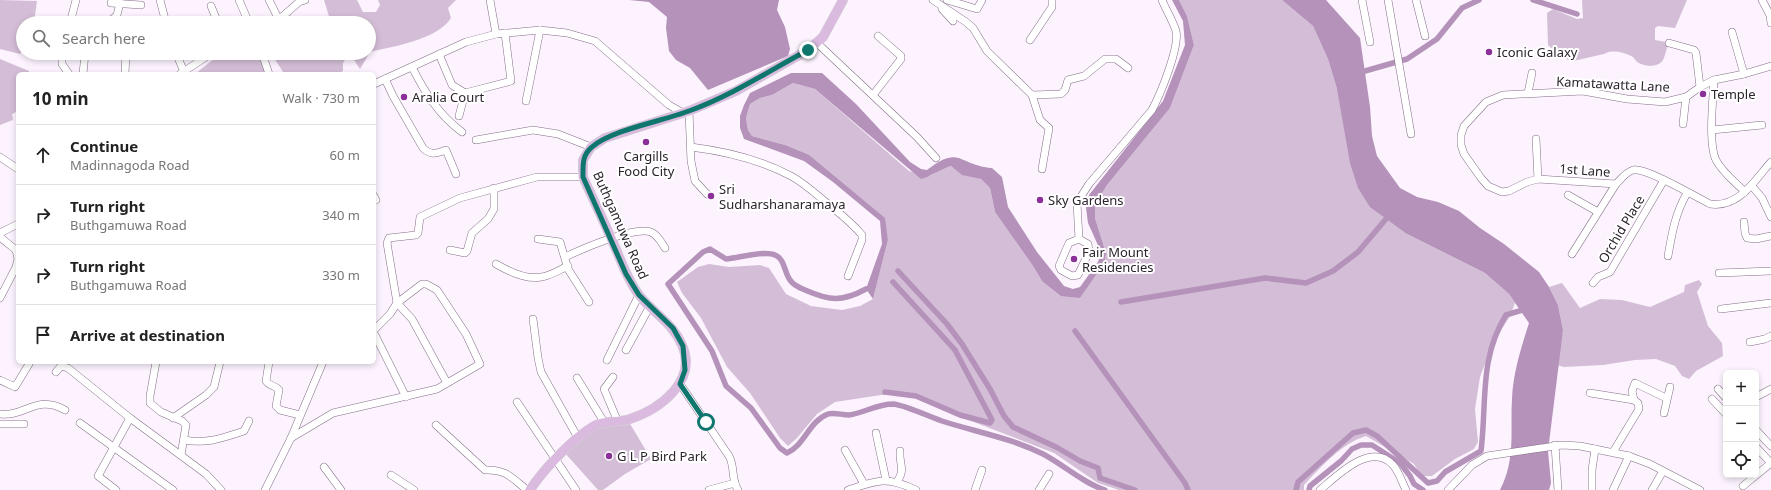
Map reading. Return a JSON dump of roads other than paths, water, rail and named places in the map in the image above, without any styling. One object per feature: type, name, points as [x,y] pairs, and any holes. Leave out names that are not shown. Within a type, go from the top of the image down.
[{"type":"main road","points":[[591,147],[605,138],[686,112],[736,91],[817,43],[823,37],[843,0]]},
{"type":"main road","name":"Buthgamuwa Road","points":[[591,147],[583,160],[583,177],[626,274],[639,295],[673,328],[683,346],[685,370],[680,384]]},
{"type":"main road","points":[[529,490],[541,474],[556,459],[578,438],[594,426],[604,422],[618,422],[630,419],[651,409],[668,397],[680,384]]},
{"type":"street","points":[[72,16],[76,0]]},
{"type":"street","points":[[160,0],[164,16]]},
{"type":"street","points":[[240,0],[246,16]]},
{"type":"street","points":[[269,0],[275,16]]},
{"type":"street","points":[[284,16],[299,2],[305,0]]},
{"type":"street","points":[[490,0],[496,34]]},
{"type":"street","points":[[930,0],[944,10],[953,21]]},
{"type":"street","points":[[933,0],[970,25],[987,52],[1032,95],[1040,120],[1049,128],[1042,169]]},
{"type":"street","points":[[947,0],[977,9],[982,0]]},
{"type":"street","points":[[1030,40],[1039,24],[1052,7],[1052,0]]},
{"type":"street","points":[[1079,239],[1078,203],[1089,184],[1152,110],[1158,98],[1176,44],[1176,31],[1162,0]]},
{"type":"street","points":[[1362,0],[1370,42]]},
{"type":"street","points":[[1388,0],[1411,134]]},
{"type":"street","points":[[1416,0],[1425,36]]},
{"type":"street","points":[[1762,0],[1770,15],[1771,23]]},
{"type":"street","points":[[111,3],[141,5]]},
{"type":"street","points":[[116,16],[120,4]]},
{"type":"street","points":[[211,6],[215,16]]},
{"type":"street","points":[[526,101],[540,30]]},
{"type":"street","points":[[376,83],[466,42],[496,34],[540,30],[567,33],[595,41],[669,105],[686,112],[691,147],[691,161],[695,181],[707,194]]},
{"type":"street","points":[[1732,32],[1744,74]]},
{"type":"street","points":[[439,54],[452,85],[464,93],[511,81],[505,33]]},
{"type":"street","points":[[873,95],[901,59],[901,56],[878,36]]},
{"type":"street","points":[[817,43],[917,137],[936,158]]},
{"type":"street","points":[[1669,43],[1694,50],[1696,53],[1700,87]]},
{"type":"street","points":[[1032,95],[1061,94],[1065,90],[1068,80],[1084,76],[1105,59],[1116,59],[1128,68]]},
{"type":"street","points":[[62,60],[62,64],[68,72]]},
{"type":"street","points":[[83,72],[84,60]]},
{"type":"street","points":[[125,72],[126,60]]},
{"type":"street","points":[[178,60],[182,72]]},
{"type":"street","points":[[184,72],[202,60]]},
{"type":"street","points":[[264,60],[268,72]]},
{"type":"street","name":"Kamatawatta Lane","points":[[1464,154],[1461,145],[1461,135],[1464,126],[1486,102],[1503,95],[1583,92],[1627,99],[1666,102],[1686,97],[1700,87],[1714,80],[1744,74],[1771,66]]},
{"type":"street","points":[[412,67],[438,111],[448,122],[462,132]]},
{"type":"street","points":[[1528,93],[1532,73]]},
{"type":"street","points":[[385,79],[393,96],[424,148],[433,154],[446,150],[456,174]]},
{"type":"street","points":[[1714,80],[1712,130],[1715,158],[1719,166],[1745,192]]},
{"type":"street","points":[[459,116],[464,93]]},
{"type":"street","points":[[1683,124],[1686,97]]},
{"type":"street","points":[[668,118],[669,105]]},
{"type":"street","points":[[1712,130],[1762,125]]},
{"type":"street","points":[[476,140],[533,130],[558,134],[591,147]]},
{"type":"street","points":[[1536,139],[1538,179]]},
{"type":"street","points":[[691,147],[720,151],[776,170],[791,176],[813,191],[862,234],[862,240],[848,276]]},
{"type":"street","name":"1st Lane","points":[[1464,154],[1488,186],[1502,192],[1509,191],[1526,182],[1538,179],[1616,184],[1624,175],[1633,170],[1641,170],[1710,204],[1718,206],[1732,201],[1745,192],[1752,186],[1771,162]]},
{"type":"street","points":[[0,157],[16,168]]},
{"type":"street","points":[[447,383],[412,319],[396,303],[387,243],[389,238],[418,233],[420,217],[460,198],[537,177],[583,177]]},
{"type":"street","name":"Orchid Place","points":[[1593,283],[1598,277],[1610,272],[1664,180]]},
{"type":"street","points":[[1572,254],[1616,184]]},
{"type":"street","points":[[1752,186],[1762,198],[1771,217]]},
{"type":"street","points":[[450,250],[465,253],[467,251],[472,233],[488,218],[494,209],[494,188]]},
{"type":"street","points":[[1668,256],[1676,214],[1687,193]]},
{"type":"street","points":[[1568,195],[1598,212]]},
{"type":"street","points":[[1744,222],[1747,238],[1771,236]]},
{"type":"street","points":[[0,233],[16,225]]},
{"type":"street","points":[[565,257],[611,238],[642,231],[650,232],[659,238],[665,248]]},
{"type":"street","points":[[0,237],[16,250]]},
{"type":"street","points":[[538,239],[560,242],[568,269],[589,302]]},
{"type":"street","points":[[1079,239],[1088,244],[1089,252],[1078,275],[1072,276],[1061,270],[1059,266],[1069,243],[1079,239]]},
{"type":"street","points":[[0,298],[16,264]]},
{"type":"street","points":[[496,264],[509,272],[536,278],[543,277],[568,266]]},
{"type":"street","points":[[1720,274],[1771,271]]},
{"type":"street","points":[[291,438],[333,413],[437,389],[480,364],[466,334],[437,290],[426,284],[422,284],[396,303],[390,314],[376,330]]},
{"type":"street","points":[[607,360],[639,295]]},
{"type":"street","points":[[1721,309],[1771,303]]},
{"type":"street","points":[[626,350],[650,306]]},
{"type":"street","points":[[533,319],[538,358],[542,372],[578,438]]},
{"type":"street","points":[[376,336],[406,397]]},
{"type":"street","points":[[1750,342],[1765,339],[1771,336]]},
{"type":"street","points":[[0,380],[14,386],[29,364]]},
{"type":"street","points":[[156,364],[150,403],[161,412],[182,421],[186,425],[181,455]]},
{"type":"street","points":[[173,418],[206,395],[214,387],[220,364]]},
{"type":"street","points":[[269,364],[266,380],[268,384],[277,387],[279,390],[276,406],[280,410],[300,415]]},
{"type":"street","points":[[265,490],[291,438],[322,364]]},
{"type":"street","points":[[56,372],[61,366],[68,368],[130,418],[206,474],[221,490]]},
{"type":"street","points":[[613,377],[604,389],[618,422]]},
{"type":"street","points":[[577,378],[604,422]]},
{"type":"street","points":[[1613,452],[1639,409],[1638,403],[1634,400],[1632,391],[1636,383],[1666,398]]},
{"type":"street","points":[[680,384],[729,456],[732,463],[736,487],[709,490]]},
{"type":"street","points":[[1664,413],[1666,398],[1670,387]]},
{"type":"street","points":[[1718,389],[1723,395]]},
{"type":"street","points":[[1759,395],[1771,389]]},
{"type":"street","points":[[1590,393],[1634,400]]},
{"type":"street","points":[[1712,399],[1723,411]]},
{"type":"street","points":[[517,402],[576,490]]},
{"type":"street","points":[[0,414],[9,415],[34,405],[46,403],[55,405],[65,410]]},
{"type":"street","points":[[116,490],[98,476],[130,418]]},
{"type":"street","points":[[184,440],[199,443],[217,440],[244,430],[249,421]]},
{"type":"street","points":[[80,423],[114,446],[173,490]]},
{"type":"street","points":[[0,424],[24,424]]},
{"type":"street","points":[[436,425],[485,470],[497,470],[504,473],[529,490]]},
{"type":"street","points":[[876,433],[886,480]]},
{"type":"street","points":[[1759,433],[1771,446]]},
{"type":"street","points":[[1552,446],[1558,490]]},
{"type":"street","points":[[1448,490],[1472,464],[1487,456],[1552,446],[1580,446],[1629,456],[1650,464],[1700,490]]},
{"type":"street","points":[[1592,490],[1594,449]]},
{"type":"street","points":[[845,450],[864,484]]},
{"type":"street","points":[[1743,486],[1771,463],[1759,450]]},
{"type":"street","points":[[897,482],[902,474],[902,466],[899,461],[900,451]]},
{"type":"street","points":[[1320,490],[1360,459],[1369,456],[1384,459],[1393,464],[1406,490]]},
{"type":"street","points":[[1613,490],[1629,456]]},
{"type":"street","points":[[324,467],[341,490]]},
{"type":"street","points":[[975,490],[982,470]]},
{"type":"street","points":[[1652,490],[1663,471]]},
{"type":"street","points":[[1038,490],[1049,474]]},
{"type":"street","points":[[391,475],[414,490]]},
{"type":"street","points":[[848,490],[864,484],[886,480],[897,482],[916,490]]},
{"type":"waterway","points":[[1358,73],[1407,59],[1437,39],[1462,8],[1479,0]]},
{"type":"waterway","points":[[1533,0],[1577,14]]},
{"type":"waterway","points":[[1121,302],[1265,278],[1306,283],[1333,271],[1358,252],[1386,219]]},
{"type":"waterway","points":[[866,289],[843,298],[829,298],[814,294],[791,282],[781,259],[775,255],[765,253],[726,259],[710,249],[703,252],[668,284],[712,351],[726,386],[751,408],[780,448],[787,453],[798,445],[816,422],[828,414],[833,413],[849,415],[881,405],[893,404],[942,421],[1006,439],[1031,448],[1051,458],[1089,483],[1105,490]]},
{"type":"waterway","points":[[898,271],[947,324],[962,344],[990,389],[1004,416],[1013,427],[1058,448],[1080,461],[1098,468],[1100,478],[1135,490]]},
{"type":"waterway","points":[[885,392],[916,396],[960,415],[990,423],[992,420],[955,350],[893,282]]},
{"type":"waterway","points":[[1296,490],[1298,482],[1353,433],[1366,430],[1377,436],[1428,483],[1437,481],[1445,472],[1481,451],[1488,364],[1497,331],[1506,315],[1526,309]]},
{"type":"waterway","points":[[1075,331],[1185,483],[1188,490]]},
{"type":"waterway","points":[[1309,490],[1310,486],[1341,461],[1352,449],[1361,445],[1372,445],[1400,463],[1414,484],[1423,490]]},
{"type":"place","name":"Iconic Galaxy","points":[[1489,52]]},
{"type":"place","name":"Temple","points":[[1703,94]]},
{"type":"place","name":"Aralia Court","points":[[404,97]]},
{"type":"place","name":"Cargills Food City","points":[[646,142]]},
{"type":"place","name":"Sri Sudharshanaramaya","points":[[711,196]]},
{"type":"place","name":"Sky Gardens","points":[[1040,200]]},
{"type":"place","name":"Fair Mount Residencies","points":[[1074,259]]},
{"type":"place","name":"G L P Bird Park","points":[[609,456]]}]
